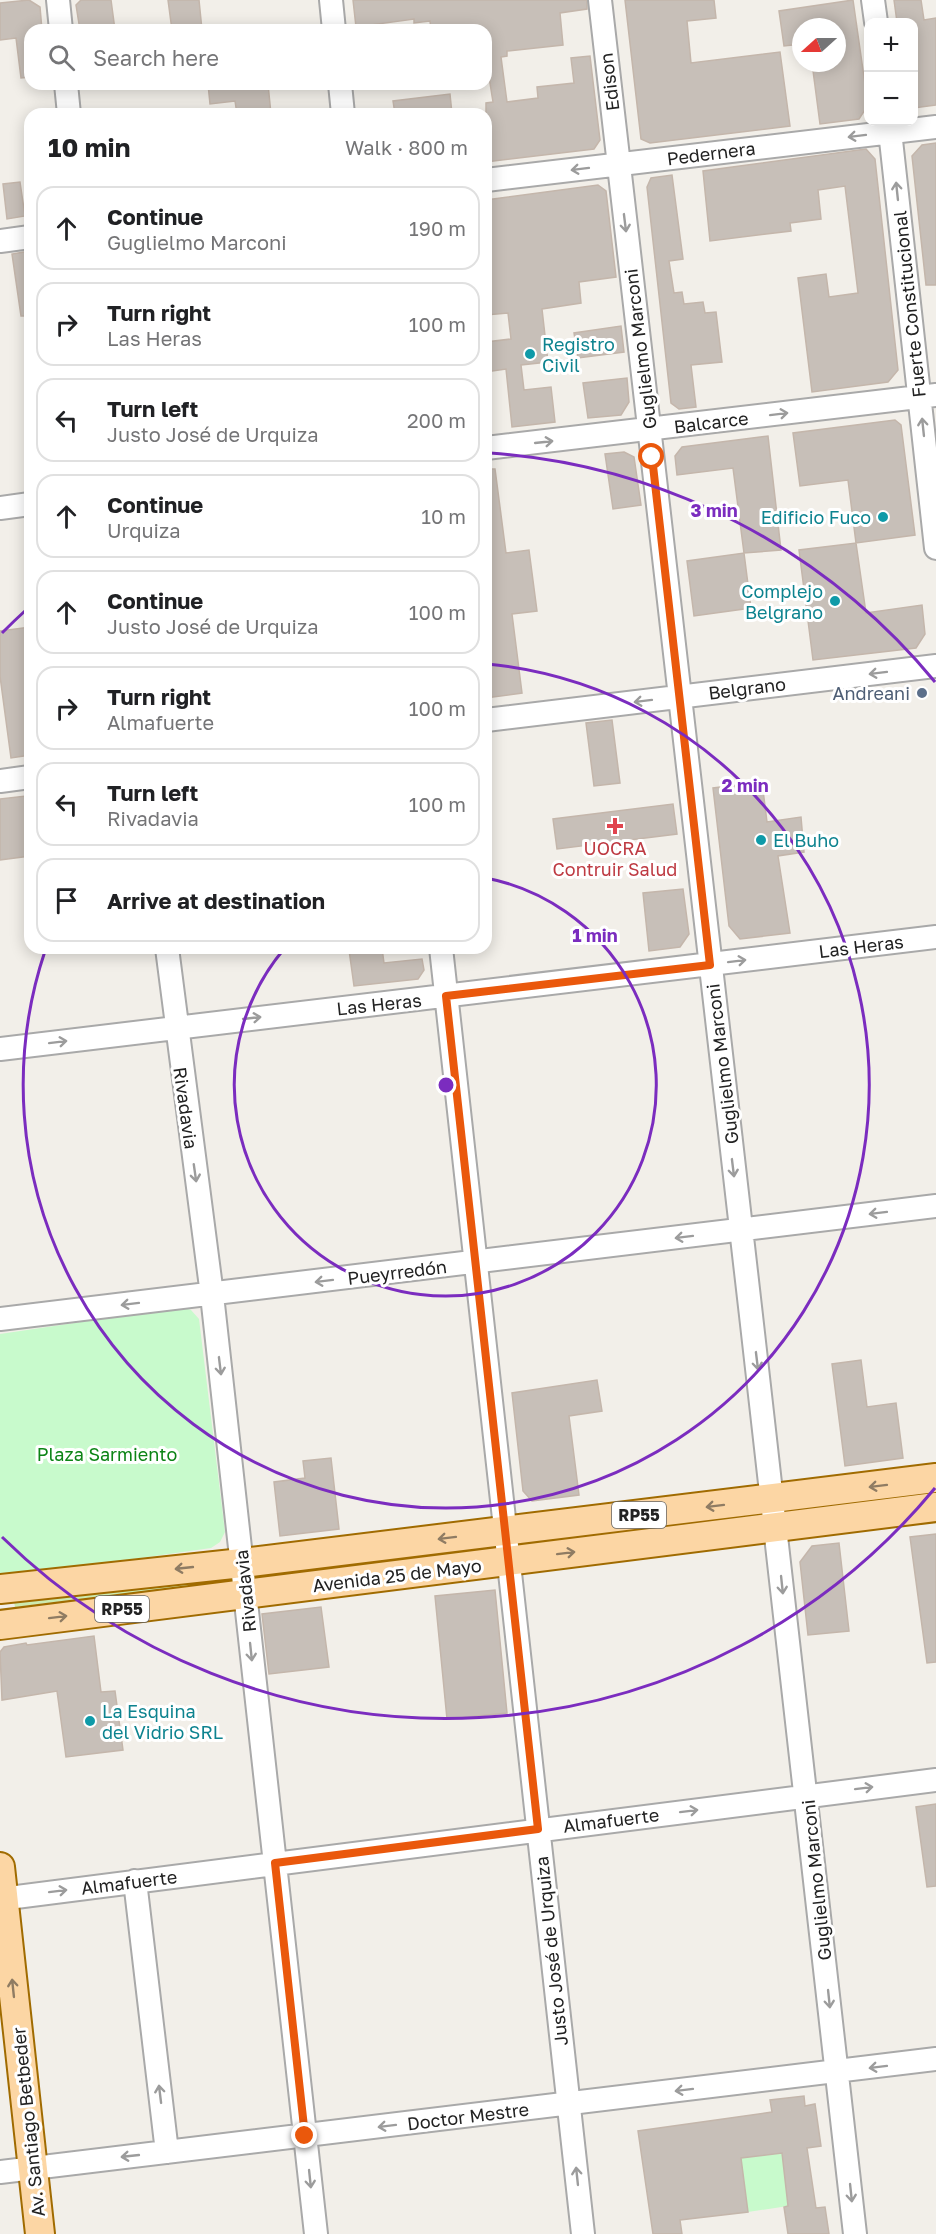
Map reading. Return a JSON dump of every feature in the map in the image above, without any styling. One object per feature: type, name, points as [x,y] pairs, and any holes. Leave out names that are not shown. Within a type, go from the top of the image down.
[{"type":"main road","name":"Avenida 25 de Mayo","points":[[0,1589],[242,1563],[936,1478]]},
{"type":"main road","name":"Avenida 25 de Mayo","points":[[0,1625],[936,1507]]},
{"type":"main road","name":"Av. Santiago Betbeder","points":[[0,1867],[40,2234]]},
{"type":"street","points":[[58,0],[60,24]]},
{"type":"street","points":[[331,0],[333,24]]},
{"type":"street","name":"Edison","points":[[600,0],[618,165]]},
{"type":"street","points":[[873,0],[875,18]]},
{"type":"street","points":[[67,90],[68,108]]},
{"type":"street","points":[[341,90],[343,108]]},
{"type":"street","name":"Pedernera","points":[[492,179],[618,165],[890,127],[936,127]]},
{"type":"street","name":"Fuerte Constitucional","points":[[890,127],[928,396],[936,548]]},
{"type":"street","name":"Guglielmo Marconi","points":[[618,165],[774,1498],[855,2234]]},
{"type":"street","points":[[0,241],[24,238]]},
{"type":"street","name":"Balcarce","points":[[492,447],[928,396]]},
{"type":"street","points":[[0,508],[24,505]]},
{"type":"street","name":"Belgrano","points":[[492,719],[936,666]]},
{"type":"street","points":[[0,781],[24,778]]},
{"type":"street","name":"Las Heras","points":[[0,1048],[710,965],[936,936]]},
{"type":"street","name":"Rivadavia","points":[[168,954],[175,1027],[212,1295],[316,2234]]},
{"type":"street","points":[[442,954],[505,1531]]},
{"type":"street","name":"Pueyrredón","points":[[0,1319],[936,1206]]},
{"type":"street","name":"Justo José de Urquiza","points":[[505,1531],[584,2234]]},
{"type":"street","name":"Almafuerte","points":[[2,1898],[936,1780]]},
{"type":"street","points":[[135,1881],[167,2152]]},
{"type":"street","name":"Doctor Mestre","points":[[0,2172],[936,2059]]},
{"type":"green space","name":"Plaza Sarmiento","points":[[182,1307],[191,1310],[199,1319],[225,1532],[220,1542],[211,1548],[0,1578],[0,1334]]},
{"type":"green space","points":[[466,1547],[467,1552],[275,1575],[274,1570]]},
{"type":"green space","points":[[206,1579],[206,1584],[15,1607],[14,1602]]},
{"type":"green space","points":[[782,2153],[788,2206],[748,2212],[741,2158]]},
{"type":"building","points":[[29,0],[40,7],[41,24],[24,24],[24,78],[21,78],[16,38],[0,40],[0,3]]},
{"type":"building","points":[[81,0],[111,0],[114,24],[79,24],[76,5]]},
{"type":"building","points":[[168,0],[199,0],[201,24],[171,24]]},
{"type":"building","points":[[353,0],[587,0],[587,9],[560,13],[563,45],[507,51],[507,56],[501,57],[507,102],[538,98],[537,87],[574,83],[571,58],[590,56],[600,140],[594,149],[492,161],[492,108],[486,108],[486,103],[493,102],[492,24],[430,24],[430,21],[414,23],[414,19],[378,24],[356,24]]},
{"type":"building","points":[[625,0],[714,0],[716,18],[687,21],[691,63],[780,52],[790,126],[650,143],[641,139]]},
{"type":"building","points":[[853,0],[864,77],[864,111],[859,119],[820,124],[813,72],[846,72],[846,18],[792,18],[792,45],[784,46],[779,11]]},
{"type":"building","points":[[894,0],[921,0],[924,20],[936,18],[936,105],[918,107],[918,18],[896,18]]},
{"type":"building","points":[[209,90],[269,90],[270,108],[236,108],[235,101],[210,104]]},
{"type":"building","points":[[450,94],[451,108],[394,108],[393,101]]},
{"type":"building","points":[[936,143],[936,285],[926,285],[912,156],[922,145]]},
{"type":"building","points":[[866,149],[875,159],[898,370],[888,382],[812,392],[798,278],[826,274],[829,297],[858,293],[845,186],[818,190],[821,219],[790,223],[791,231],[710,241],[703,171]]},
{"type":"building","points":[[672,175],[683,259],[669,261],[674,293],[682,292],[684,304],[703,302],[705,313],[716,312],[722,362],[691,365],[696,407],[679,409],[671,403],[647,187],[651,178]]},
{"type":"building","points":[[20,182],[24,216],[7,219],[3,184]]},
{"type":"building","points":[[598,185],[606,191],[616,277],[579,282],[581,303],[542,309],[548,362],[521,365],[524,390],[551,387],[555,422],[512,427],[506,369],[492,371],[492,341],[511,339],[508,313],[492,314],[492,199]]},
{"type":"building","points":[[24,252],[24,316],[21,316],[12,254]]},
{"type":"building","points":[[621,326],[624,352],[578,358],[574,333]]},
{"type":"building","points":[[627,378],[629,402],[621,415],[588,418],[583,383]]},
{"type":"building","points":[[895,420],[901,425],[915,535],[856,543],[848,480],[800,486],[793,433]]},
{"type":"building","points":[[768,436],[781,550],[744,553],[733,468],[677,475],[675,456],[682,447]]},
{"type":"building","points":[[624,452],[634,457],[641,505],[613,509],[605,454]]},
{"type":"building","points":[[492,469],[495,469],[506,553],[529,550],[537,611],[512,614],[522,693],[492,697]]},
{"type":"building","name":"Complejo Belgrano","points":[[856,543],[866,613],[922,605],[925,634],[916,648],[813,660],[799,550]]},
{"type":"building","points":[[744,553],[751,608],[694,616],[687,561]]},
{"type":"building","points":[[24,628],[24,756],[11,758],[0,676],[0,631]]},
{"type":"building","points":[[612,720],[620,783],[594,786],[586,723]]},
{"type":"building","points":[[762,782],[767,822],[801,817],[804,852],[778,856],[790,933],[740,939],[729,926],[713,788]]},
{"type":"building","points":[[24,796],[24,857],[0,860],[0,799]]},
{"type":"building","name":"UOCRA Contruir Salud","points":[[673,804],[677,834],[557,849],[553,819]]},
{"type":"building","points":[[683,889],[689,934],[680,947],[649,951],[643,893]]},
{"type":"building","points":[[350,954],[383,954],[384,963],[422,959],[424,970],[418,979],[354,986]]},
{"type":"building","points":[[861,1360],[867,1407],[896,1403],[903,1458],[845,1466],[832,1364]]},
{"type":"building","points":[[597,1380],[602,1411],[569,1416],[579,1495],[532,1501],[523,1491],[512,1393]]},
{"type":"building","points":[[331,1458],[339,1529],[280,1536],[274,1482],[305,1478],[303,1461]]},
{"type":"building","points":[[936,1534],[936,1662],[927,1663],[910,1537]]},
{"type":"building","points":[[839,1543],[849,1631],[808,1635],[800,1562],[812,1546]]},
{"type":"building","points":[[495,1590],[507,1713],[447,1719],[435,1596]]},
{"type":"building","points":[[321,1607],[329,1667],[269,1674],[262,1614]]},
{"type":"building","name":"La Esquina del Vidrio SRL","points":[[94,1636],[101,1692],[115,1691],[123,1750],[66,1757],[57,1691],[2,1700],[0,1652],[4,1647],[26,1643],[27,1645]]},
{"type":"building","points":[[936,1804],[936,1886],[927,1887],[916,1807]]},
{"type":"building","points":[[804,2096],[805,2106],[815,2104],[821,2146],[807,2148],[816,2208],[825,2207],[829,2234],[788,2234],[784,2207],[788,2206],[782,2153],[741,2158],[748,2212],[680,2220],[682,2234],[653,2234],[638,2131],[772,2112],[770,2100]]},
{"type":"place","name":"Registro Civil","points":[[530,354]]},
{"type":"place","name":"Edificio Fuco","points":[[883,517]]},
{"type":"place","name":"Complejo Belgrano","points":[[835,601]]},
{"type":"place","name":"Andreani","points":[[922,693]]},
{"type":"place","name":"UOCRA Contruir Salud","points":[[615,826]]},
{"type":"place","name":"El Buho","points":[[761,840]]},
{"type":"place","name":"La Esquina del Vidrio SRL","points":[[90,1721]]},
{"type":"route","points":[[305,2136],[275,1863],[538,1829],[446,996],[710,965],[652,457]]}]
